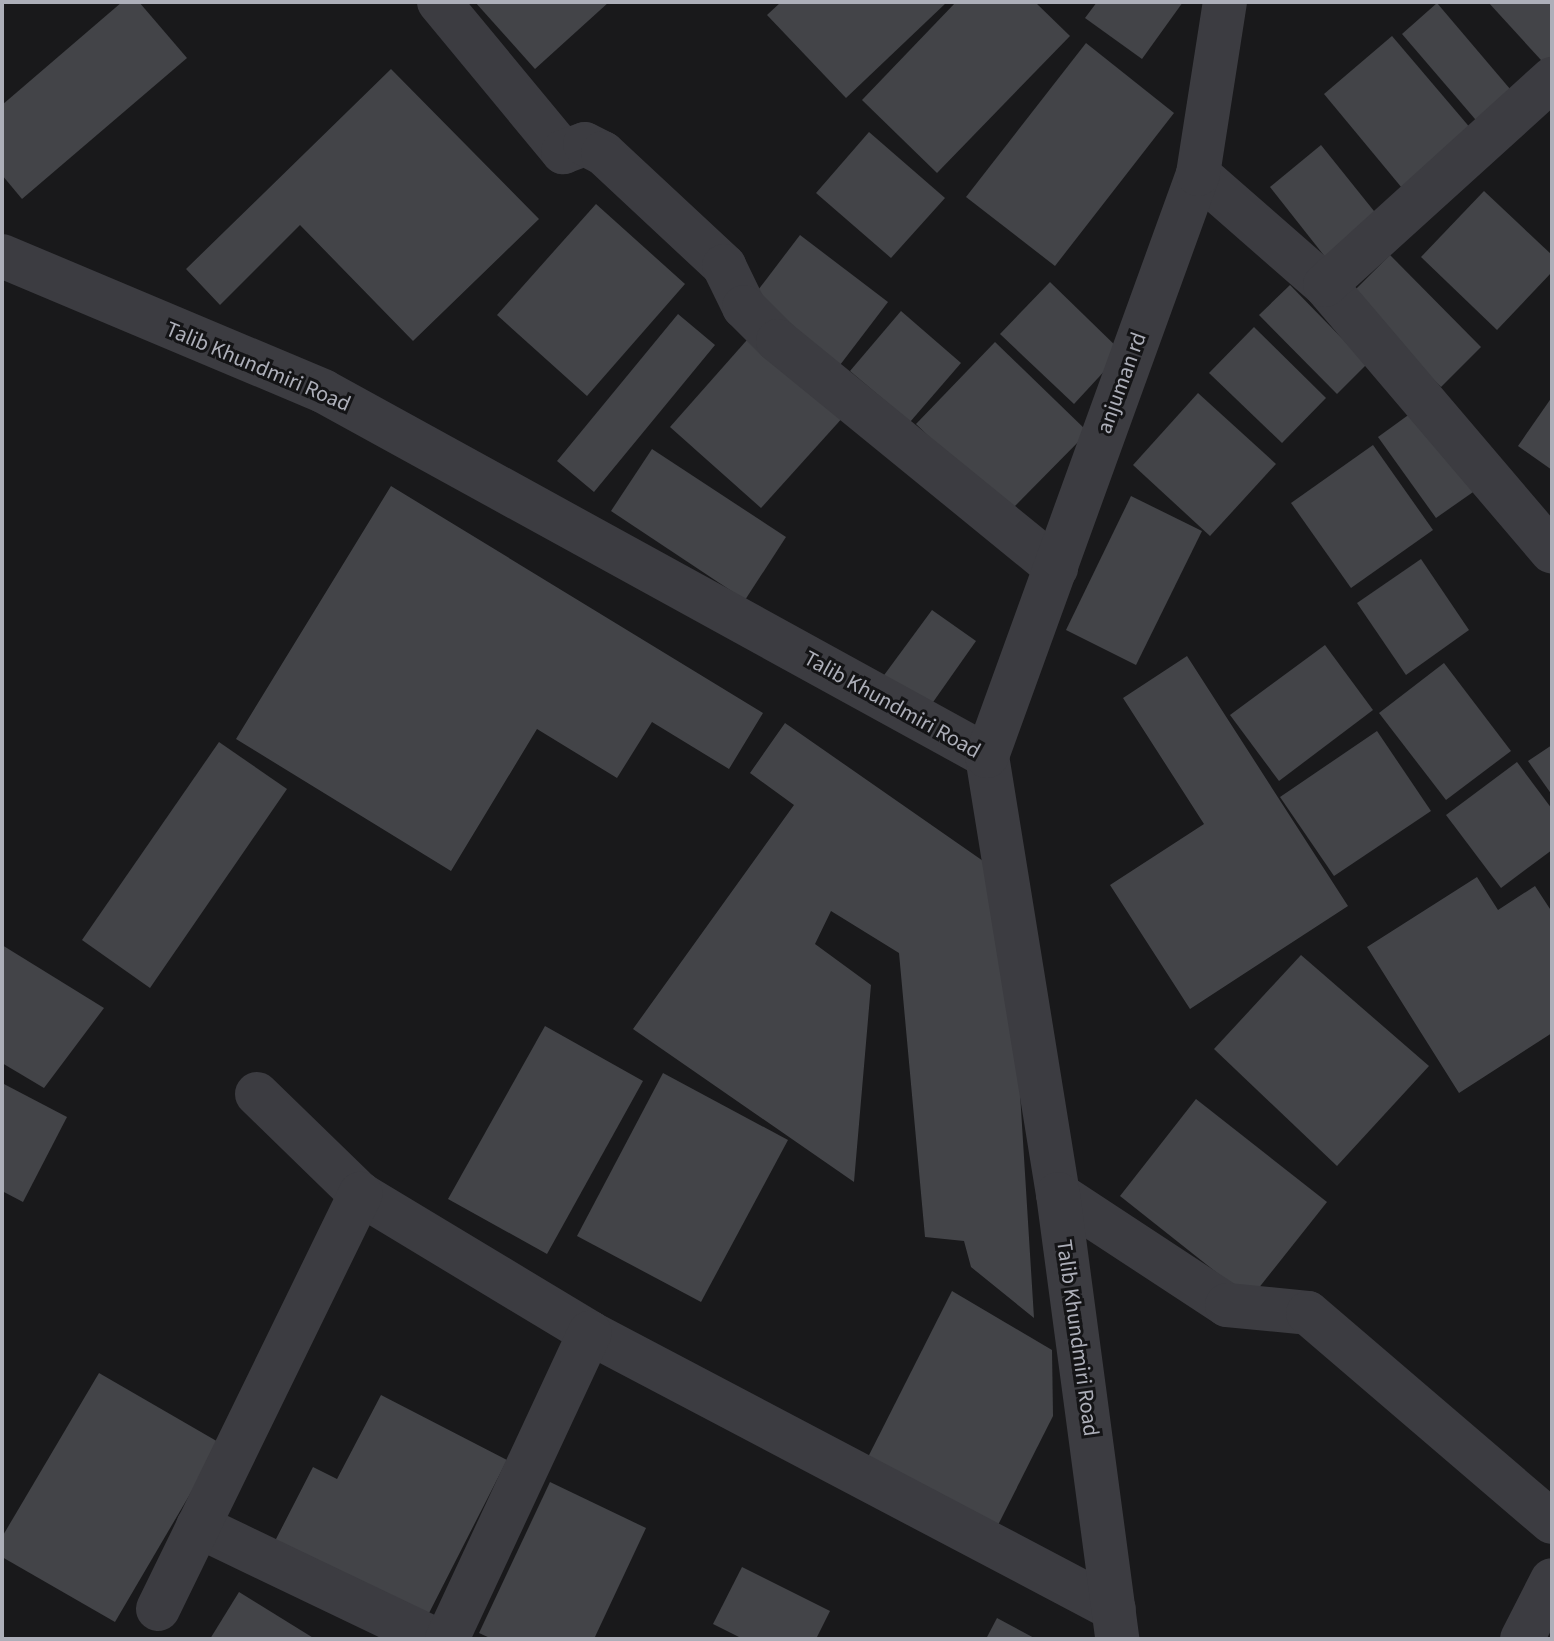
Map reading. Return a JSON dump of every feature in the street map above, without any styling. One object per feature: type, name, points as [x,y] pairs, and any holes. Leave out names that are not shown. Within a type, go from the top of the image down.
[{"type":"street","points":[[439,2],[563,152],[585,144],[603,153],[724,266],[744,307],[778,341],[1056,568]]},
{"type":"street","name":"anjuman rd","points":[[987,756],[1198,174],[1225,2]]},
{"type":"street","points":[[1325,285],[1552,79]]},
{"type":"street","points":[[1198,174],[1325,285],[1552,552]]},
{"type":"street","name":"Talib Khundmiri Road","points":[[4,261],[323,391],[987,756],[1058,1194],[1116,1624]]},
{"type":"street","points":[[257,1094],[360,1194],[590,1333],[1116,1624]]},
{"type":"street","points":[[158,1609],[360,1194]]},
{"type":"street","points":[[1058,1194],[1227,1305],[1308,1313],[1552,1522]]},
{"type":"street","points":[[447,1639],[590,1333]]},
{"type":"street","points":[[198,1526],[434,1639]]},
{"type":"street","points":[[1522,1639],[1552,1580]]},
{"type":"building","points":[[122,2],[139,2],[187,58],[22,199],[2,175],[2,105]]},
{"type":"building","points":[[475,2],[609,2],[535,69]]},
{"type":"building","points":[[781,2],[947,2],[846,98],[767,15]]},
{"type":"building","points":[[956,2],[1035,2],[1070,36],[937,173],[862,100]]},
{"type":"building","points":[[1097,2],[1183,2],[1142,59],[1085,18]]},
{"type":"building","points":[[1488,2],[1552,2],[1552,72]]},
{"type":"building","points":[[1437,3],[1516,96],[1481,126],[1402,34]]},
{"type":"building","points":[[1392,36],[1472,130],[1402,188],[1324,94]]},
{"type":"building","points":[[1086,43],[1174,113],[1055,266],[966,197]]},
{"type":"building","points":[[391,69],[539,219],[413,341],[300,225],[220,305],[186,269]]},
{"type":"building","points":[[869,132],[945,198],[891,258],[816,193]]},
{"type":"building","points":[[1321,145],[1378,216],[1326,258],[1270,187]]},
{"type":"building","points":[[1484,191],[1552,255],[1552,272],[1497,330],[1421,257]]},
{"type":"building","points":[[596,204],[685,284],[587,396],[497,315]]},
{"type":"building","points":[[800,235],[888,302],[840,365],[752,298]]},
{"type":"building","points":[[1390,255],[1481,347],[1441,387],[1349,296]]},
{"type":"building","points":[[1050,282],[1122,352],[1074,404],[1000,334]]},
{"type":"building","points":[[1290,285],[1367,364],[1337,394],[1259,315]]},
{"type":"building","points":[[901,311],[961,363],[910,422],[850,371]]},
{"type":"building","points":[[678,314],[715,345],[594,492],[557,461]]},
{"type":"building","points":[[1254,327],[1326,398],[1282,443],[1209,373]]},
{"type":"building","points":[[754,332],[845,415],[761,508],[670,427]]},
{"type":"building","points":[[995,342],[1088,432],[1008,513],[916,424]]},
{"type":"building","points":[[1198,393],[1276,464],[1210,536],[1133,465]]},
{"type":"building","points":[[1552,397],[1552,470],[1518,446]]},
{"type":"building","points":[[1418,408],[1476,490],[1436,518],[1378,437]]},
{"type":"building","points":[[1373,445],[1433,530],[1351,588],[1291,503]]},
{"type":"building","points":[[652,449],[786,537],[745,600],[611,511]]},
{"type":"building","points":[[391,486],[763,713],[729,769],[652,722],[617,778],[537,729],[451,871],[236,739]]},
{"type":"building","points":[[1131,496],[1202,531],[1136,665],[1066,630]]},
{"type":"building","points":[[1421,559],[1469,630],[1406,675],[1357,603]]},
{"type":"building","points":[[932,610],[976,641],[924,715],[879,682]]},
{"type":"building","points":[[1325,645],[1373,710],[1279,781],[1230,715]]},
{"type":"building","points":[[1187,656],[1348,906],[1190,1009],[1110,885],[1204,824],[1123,698]]},
{"type":"building","points":[[1444,663],[1511,751],[1446,800],[1379,713]]},
{"type":"building","points":[[785,723],[986,863],[1010,932],[1034,1318],[971,1267],[964,1241],[925,1237],[899,953],[831,911],[815,944],[871,985],[854,1182],[633,1029],[794,805],[750,773]]},
{"type":"building","points":[[1377,731],[1431,811],[1334,876],[1280,797]]},
{"type":"building","points":[[219,742],[287,789],[150,988],[82,940]]},
{"type":"building","points":[[1552,745],[1552,795],[1528,761]]},
{"type":"building","points":[[1517,762],[1552,809],[1552,850],[1501,888],[1446,815]]},
{"type":"building","points":[[1477,877],[1498,910],[1535,886],[1552,912],[1552,1033],[1459,1093],[1367,947]]},
{"type":"building","points":[[2,945],[104,1008],[44,1088],[2,1063]]},
{"type":"building","points":[[1301,955],[1429,1066],[1337,1166],[1214,1049]]},
{"type":"building","points":[[545,1026],[643,1081],[547,1254],[448,1199]]},
{"type":"building","points":[[663,1073],[788,1140],[701,1302],[577,1236]]},
{"type":"building","points":[[2,1083],[67,1117],[23,1202],[2,1191]]},
{"type":"building","points":[[1196,1099],[1327,1202],[1250,1299],[1120,1196]]},
{"type":"building","points":[[952,1291],[1052,1350],[1053,1416],[996,1529],[865,1463]]},
{"type":"building","points":[[99,1373],[220,1443],[115,1622],[2,1557],[2,1537]]},
{"type":"building","points":[[381,1395],[507,1460],[426,1619],[275,1541],[313,1467],[337,1479]]},
{"type":"building","points":[[550,1482],[646,1528],[594,1639],[492,1639],[479,1633]]},
{"type":"building","points":[[742,1567],[830,1611],[816,1639],[743,1639],[713,1624]]},
{"type":"building","points":[[239,1592],[315,1639],[210,1639]]},
{"type":"building","points":[[997,1618],[1036,1639],[986,1639]]}]
